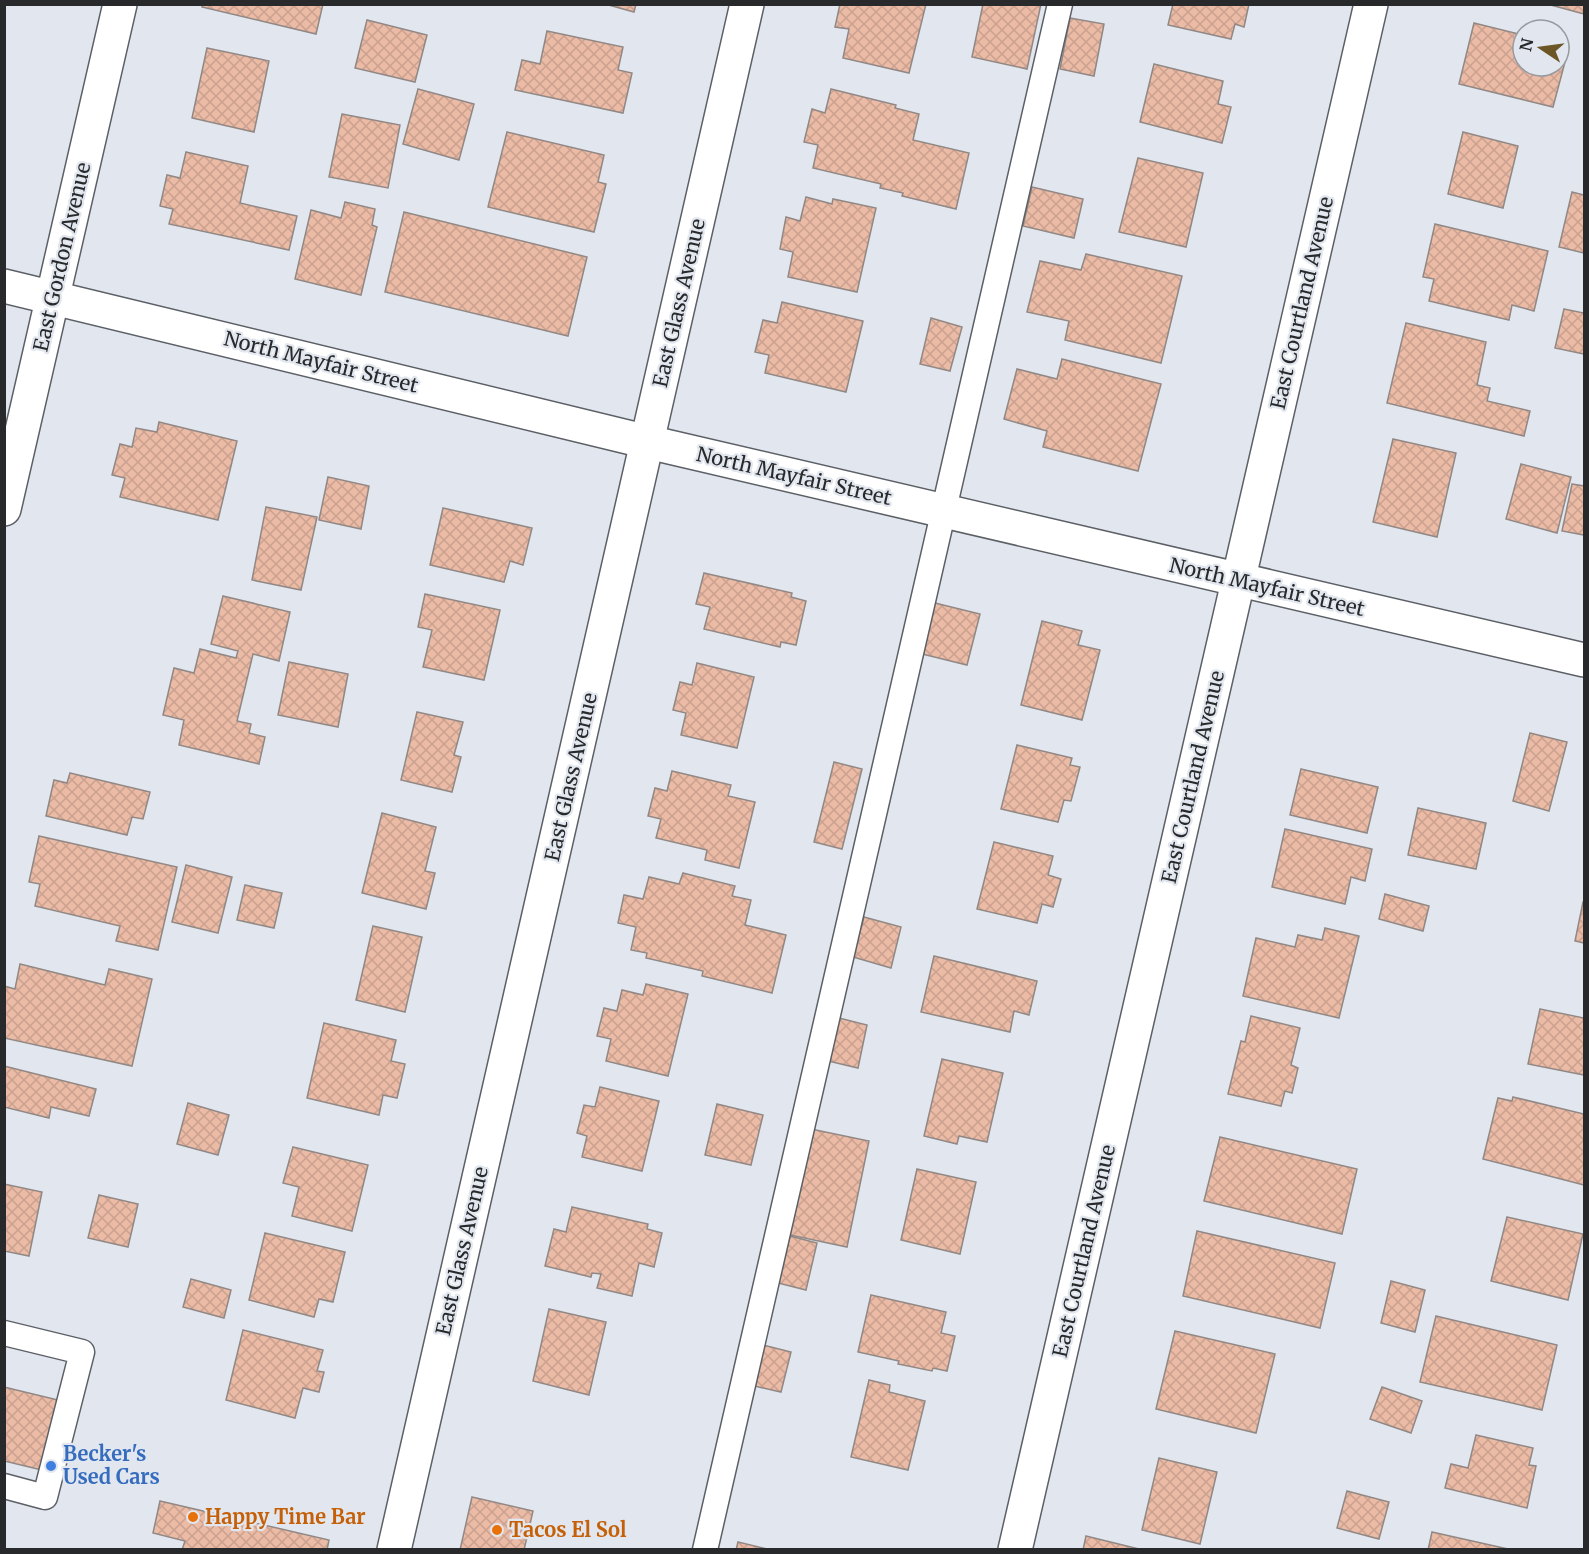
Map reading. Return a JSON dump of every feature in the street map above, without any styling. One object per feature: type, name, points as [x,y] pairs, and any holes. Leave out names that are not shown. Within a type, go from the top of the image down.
[{"type":"street","name":"East Gordon Avenue","points":[[4,509],[120,4]]},
{"type":"street","name":"East Glass Avenue","points":[[394,1550],[747,4]]},
{"type":"street","name":"East Courtland Avenue","points":[[1015,1550],[1371,4]]},
{"type":"street","name":"North Mayfair Street","points":[[4,286],[648,442],[1584,660]]},
{"type":"lane","points":[[705,1550],[1060,4]]},
{"type":"lane","points":[[4,1333],[82,1352],[45,1497],[4,1486]]},
{"type":"building","points":[[203,4],[323,4],[316,34],[202,7]]},
{"type":"building","points":[[605,4],[636,4],[634,12]]},
{"type":"building","points":[[840,4],[926,4],[909,73],[843,58],[849,29],[835,27]]},
{"type":"building","points":[[983,4],[1041,4],[1027,69],[972,57]]},
{"type":"building","points":[[1173,4],[1249,4],[1244,27],[1235,24],[1231,39],[1168,25]]},
{"type":"building","points":[[1547,4],[1584,4],[1584,14]]},
{"type":"building","points":[[1070,18],[1104,24],[1094,76],[1060,69]]},
{"type":"building","points":[[367,20],[427,35],[415,82],[355,68]]},
{"type":"building","points":[[1474,23],[1511,32],[1511,78],[1561,78],[1553,107],[1459,84]]},
{"type":"building","points":[[547,31],[623,47],[618,70],[632,73],[623,113],[515,90],[522,60],[540,64]]},
{"type":"building","points":[[207,48],[269,61],[254,132],[192,118]]},
{"type":"building","points":[[1154,64],[1223,81],[1218,104],[1231,107],[1222,143],[1140,122]]},
{"type":"building","points":[[418,89],[474,104],[459,160],[403,144]]},
{"type":"building","points":[[831,89],[896,105],[895,108],[919,114],[913,140],[969,153],[956,209],[902,196],[903,193],[880,188],[881,184],[813,168],[818,145],[804,142],[812,109],[825,113]]},
{"type":"building","points":[[342,114],[400,125],[388,188],[329,177]]},
{"type":"building","points":[[507,132],[604,155],[598,182],[606,184],[594,232],[488,207]]},
{"type":"building","points":[[1463,132],[1518,146],[1503,208],[1448,194]]},
{"type":"building","points":[[186,152],[248,166],[240,203],[297,216],[289,250],[169,224],[173,209],[160,206],[167,175],[180,178]]},
{"type":"building","points":[[1138,158],[1203,173],[1186,247],[1119,232]]},
{"type":"building","points":[[1032,187],[1083,199],[1074,238],[1023,226]]},
{"type":"building","points":[[1572,192],[1584,195],[1584,253],[1559,247]]},
{"type":"building","points":[[806,197],[832,204],[833,199],[876,208],[857,292],[788,277],[793,252],[780,249],[786,217],[800,221]]},
{"type":"building","points":[[345,202],[375,209],[372,225],[377,227],[361,295],[295,279],[311,210],[341,218]]},
{"type":"building","points":[[404,212],[587,257],[568,336],[385,292]]},
{"type":"building","points":[[1435,224],[1548,251],[1534,311],[1512,305],[1509,320],[1429,301],[1434,279],[1423,277]]},
{"type":"building","points":[[1086,254],[1182,276],[1161,363],[1065,340],[1069,321],[1027,312],[1040,261],[1081,270]]},
{"type":"building","points":[[782,302],[863,321],[846,392],[765,373],[769,355],[755,352],[763,320],[777,323]]},
{"type":"building","points":[[1564,309],[1584,313],[1584,354],[1555,348]]},
{"type":"building","points":[[931,318],[962,327],[950,371],[920,364]]},
{"type":"building","points":[[1406,323],[1486,342],[1477,385],[1490,388],[1487,401],[1530,411],[1524,436],[1387,403]]},
{"type":"building","points":[[1062,359],[1161,384],[1138,471],[1043,447],[1047,431],[1004,419],[1017,369],[1057,379]]},
{"type":"building","points":[[159,422],[237,441],[218,520],[120,497],[125,478],[112,475],[120,444],[132,447],[136,428],[157,432]]},
{"type":"building","points":[[1393,439],[1456,453],[1437,537],[1373,522]]},
{"type":"building","points":[[1521,464],[1571,477],[1557,533],[1506,519]]},
{"type":"building","points":[[328,477],[369,486],[361,529],[319,520]]},
{"type":"building","points":[[1572,484],[1584,486],[1584,535],[1562,531]]},
{"type":"building","points":[[266,507],[317,517],[301,590],[252,580]]},
{"type":"building","points":[[443,508],[532,528],[523,565],[510,561],[504,582],[430,565]]},
{"type":"building","points":[[704,573],[792,593],[791,597],[806,601],[796,645],[781,642],[780,647],[704,629],[710,607],[696,604]]},
{"type":"building","points":[[425,594],[500,610],[484,680],[423,667],[432,630],[418,627]]},
{"type":"building","points":[[223,596],[290,612],[279,661],[253,654],[237,721],[251,724],[249,733],[265,737],[259,764],[179,745],[184,720],[163,715],[174,668],[194,673],[200,649],[236,658],[238,651],[211,644]]},
{"type":"building","points":[[935,603],[980,614],[967,665],[922,654]]},
{"type":"building","points":[[1042,621],[1082,631],[1078,645],[1100,650],[1082,720],[1021,705]]},
{"type":"building","points":[[289,662],[348,674],[338,727],[278,715]]},
{"type":"building","points":[[697,663],[754,677],[737,748],[681,735],[686,713],[673,710],[680,682],[692,685]]},
{"type":"building","points":[[417,712],[463,722],[454,755],[461,757],[452,792],[401,780]]},
{"type":"building","points":[[1530,733],[1567,742],[1549,811],[1513,801]]},
{"type":"building","points":[[1017,745],[1072,758],[1070,765],[1080,767],[1071,801],[1064,800],[1058,822],[1001,809]]},
{"type":"building","points":[[834,762],[862,769],[842,849],[814,842]]},
{"type":"building","points":[[1301,769],[1378,787],[1367,833],[1290,815]]},
{"type":"building","points":[[672,771],[731,785],[728,796],[755,802],[739,868],[705,860],[707,850],[656,838],[661,819],[648,816],[655,788],[667,791]]},
{"type":"building","points":[[70,773],[150,792],[143,819],[132,817],[127,835],[46,816],[54,780],[67,783]]},
{"type":"building","points":[[1418,808],[1486,823],[1476,869],[1408,855]]},
{"type":"building","points":[[382,813],[436,827],[425,871],[435,873],[426,909],[362,893]]},
{"type":"building","points":[[1285,829],[1372,849],[1365,881],[1351,877],[1345,904],[1272,887]]},
{"type":"building","points":[[39,836],[177,867],[158,950],[116,941],[120,926],[35,906],[40,884],[29,882]]},
{"type":"building","points":[[994,842],[1053,856],[1048,875],[1061,879],[1053,907],[1042,904],[1037,923],[977,909]]},
{"type":"building","points":[[186,865],[232,877],[218,933],[172,922]]},
{"type":"building","points":[[683,873],[735,886],[732,896],[751,900],[745,925],[786,935],[772,993],[702,976],[703,971],[646,958],[647,953],[631,950],[636,927],[618,923],[624,895],[643,899],[649,877],[679,884]]},
{"type":"building","points":[[245,885],[282,893],[274,928],[237,920]]},
{"type":"building","points":[[1385,894],[1429,906],[1423,931],[1379,919]]},
{"type":"building","points":[[1584,902],[1584,943],[1575,941]]},
{"type":"building","points":[[864,917],[901,927],[891,968],[853,957]]},
{"type":"building","points":[[373,926],[422,937],[405,1012],[356,1000]]},
{"type":"building","points":[[1325,928],[1359,936],[1339,1018],[1243,996],[1256,938],[1295,947],[1298,935],[1322,940]]},
{"type":"building","points":[[934,956],[1037,981],[1029,1015],[1014,1011],[1010,1032],[921,1012]]},
{"type":"building","points":[[20,964],[105,985],[109,969],[152,979],[132,1066],[4,1038],[4,986],[15,989]]},
{"type":"building","points":[[646,984],[688,994],[668,1076],[606,1061],[611,1039],[597,1036],[604,1008],[617,1011],[622,990],[643,995]]},
{"type":"building","points":[[1540,1009],[1584,1018],[1584,1075],[1528,1064]]},
{"type":"building","points":[[1251,1016],[1300,1028],[1291,1065],[1298,1068],[1292,1093],[1285,1091],[1281,1106],[1228,1094],[1241,1041],[1245,1042]]},
{"type":"building","points":[[839,1018],[867,1025],[858,1068],[828,1061]]},
{"type":"building","points":[[324,1023],[396,1040],[391,1061],[405,1064],[397,1098],[383,1095],[379,1115],[307,1098]]},
{"type":"building","points":[[942,1059],[1003,1073],[987,1142],[959,1136],[957,1144],[924,1136]]},
{"type":"building","points":[[4,1066],[96,1089],[89,1116],[51,1107],[49,1118],[4,1107]]},
{"type":"building","points":[[600,1087],[659,1101],[642,1171],[582,1157],[587,1136],[577,1133],[584,1105],[595,1107]]},
{"type":"building","points":[[1513,1097],[1584,1114],[1584,1185],[1483,1159],[1498,1098],[1512,1101]]},
{"type":"building","points":[[188,1103],[229,1115],[218,1155],[177,1144]]},
{"type":"building","points":[[717,1104],[763,1115],[751,1165],[705,1155]]},
{"type":"building","points":[[811,1129],[869,1141],[847,1247],[790,1235]]},
{"type":"building","points":[[1220,1137],[1357,1169],[1342,1234],[1204,1201]]},
{"type":"building","points":[[293,1147],[368,1165],[352,1231],[292,1216],[299,1187],[283,1183]]},
{"type":"building","points":[[917,1169],[976,1182],[960,1254],[901,1240]]},
{"type":"building","points":[[4,1184],[42,1192],[29,1256],[4,1251]]},
{"type":"building","points":[[99,1195],[138,1204],[128,1247],[88,1238]]},
{"type":"building","points":[[572,1207],[648,1224],[647,1229],[662,1233],[654,1267],[639,1263],[632,1296],[597,1288],[601,1274],[592,1273],[591,1277],[545,1266],[554,1229],[566,1232]]},
{"type":"building","points":[[1507,1217],[1583,1234],[1568,1300],[1491,1281]]},
{"type":"building","points":[[1197,1231],[1335,1263],[1320,1328],[1183,1296]]},
{"type":"building","points":[[265,1233],[345,1252],[333,1302],[319,1299],[314,1317],[249,1300]]},
{"type":"building","points":[[790,1236],[817,1243],[806,1290],[778,1283]]},
{"type":"building","points":[[191,1279],[231,1290],[224,1318],[183,1307]]},
{"type":"building","points":[[1391,1281],[1425,1290],[1415,1332],[1381,1323]]},
{"type":"building","points":[[871,1295],[946,1312],[941,1333],[955,1336],[947,1371],[933,1368],[932,1371],[898,1364],[899,1361],[858,1352]]},
{"type":"building","points":[[549,1309],[606,1322],[589,1395],[533,1381]]},
{"type":"building","points":[[1436,1316],[1557,1345],[1542,1410],[1420,1382]]},
{"type":"building","points":[[243,1330],[323,1350],[317,1371],[324,1372],[319,1392],[303,1388],[295,1418],[226,1400]]},
{"type":"building","points":[[1175,1331],[1275,1354],[1256,1433],[1156,1409]]},
{"type":"building","points":[[763,1345],[791,1352],[781,1392],[754,1386]]},
{"type":"building","points":[[869,1380],[890,1385],[889,1392],[925,1401],[908,1470],[851,1457]]},
{"type":"building","points":[[4,1387],[58,1400],[42,1470],[4,1461]]},
{"type":"building","points":[[1382,1387],[1422,1401],[1411,1433],[1370,1419]]},
{"type":"building","points":[[1476,1435],[1533,1448],[1529,1465],[1536,1466],[1527,1508],[1445,1488],[1451,1464],[1468,1468]]},
{"type":"building","points":[[1159,1458],[1217,1472],[1200,1544],[1142,1530]]},
{"type":"building","points":[[1347,1491],[1389,1502],[1379,1539],[1337,1528]]},
{"type":"building","name":"Tacos El Sol","points":[[472,1497],[533,1511],[524,1550],[460,1550]]},
{"type":"building","name":"Happy Time Bar","points":[[160,1501],[329,1540],[327,1550],[182,1550],[185,1541],[153,1533]]},
{"type":"building","points":[[1432,1532],[1508,1549],[1428,1550]]},
{"type":"building","points":[[1086,1536],[1143,1550],[1083,1550]]},
{"type":"building","points":[[738,1542],[771,1550],[736,1550]]},
{"type":"place","name":"Becker's Used Cars","points":[[51,1466]]},
{"type":"place","name":"Happy Time Bar","points":[[193,1517]]},
{"type":"place","name":"Tacos El Sol","points":[[497,1530]]}]
